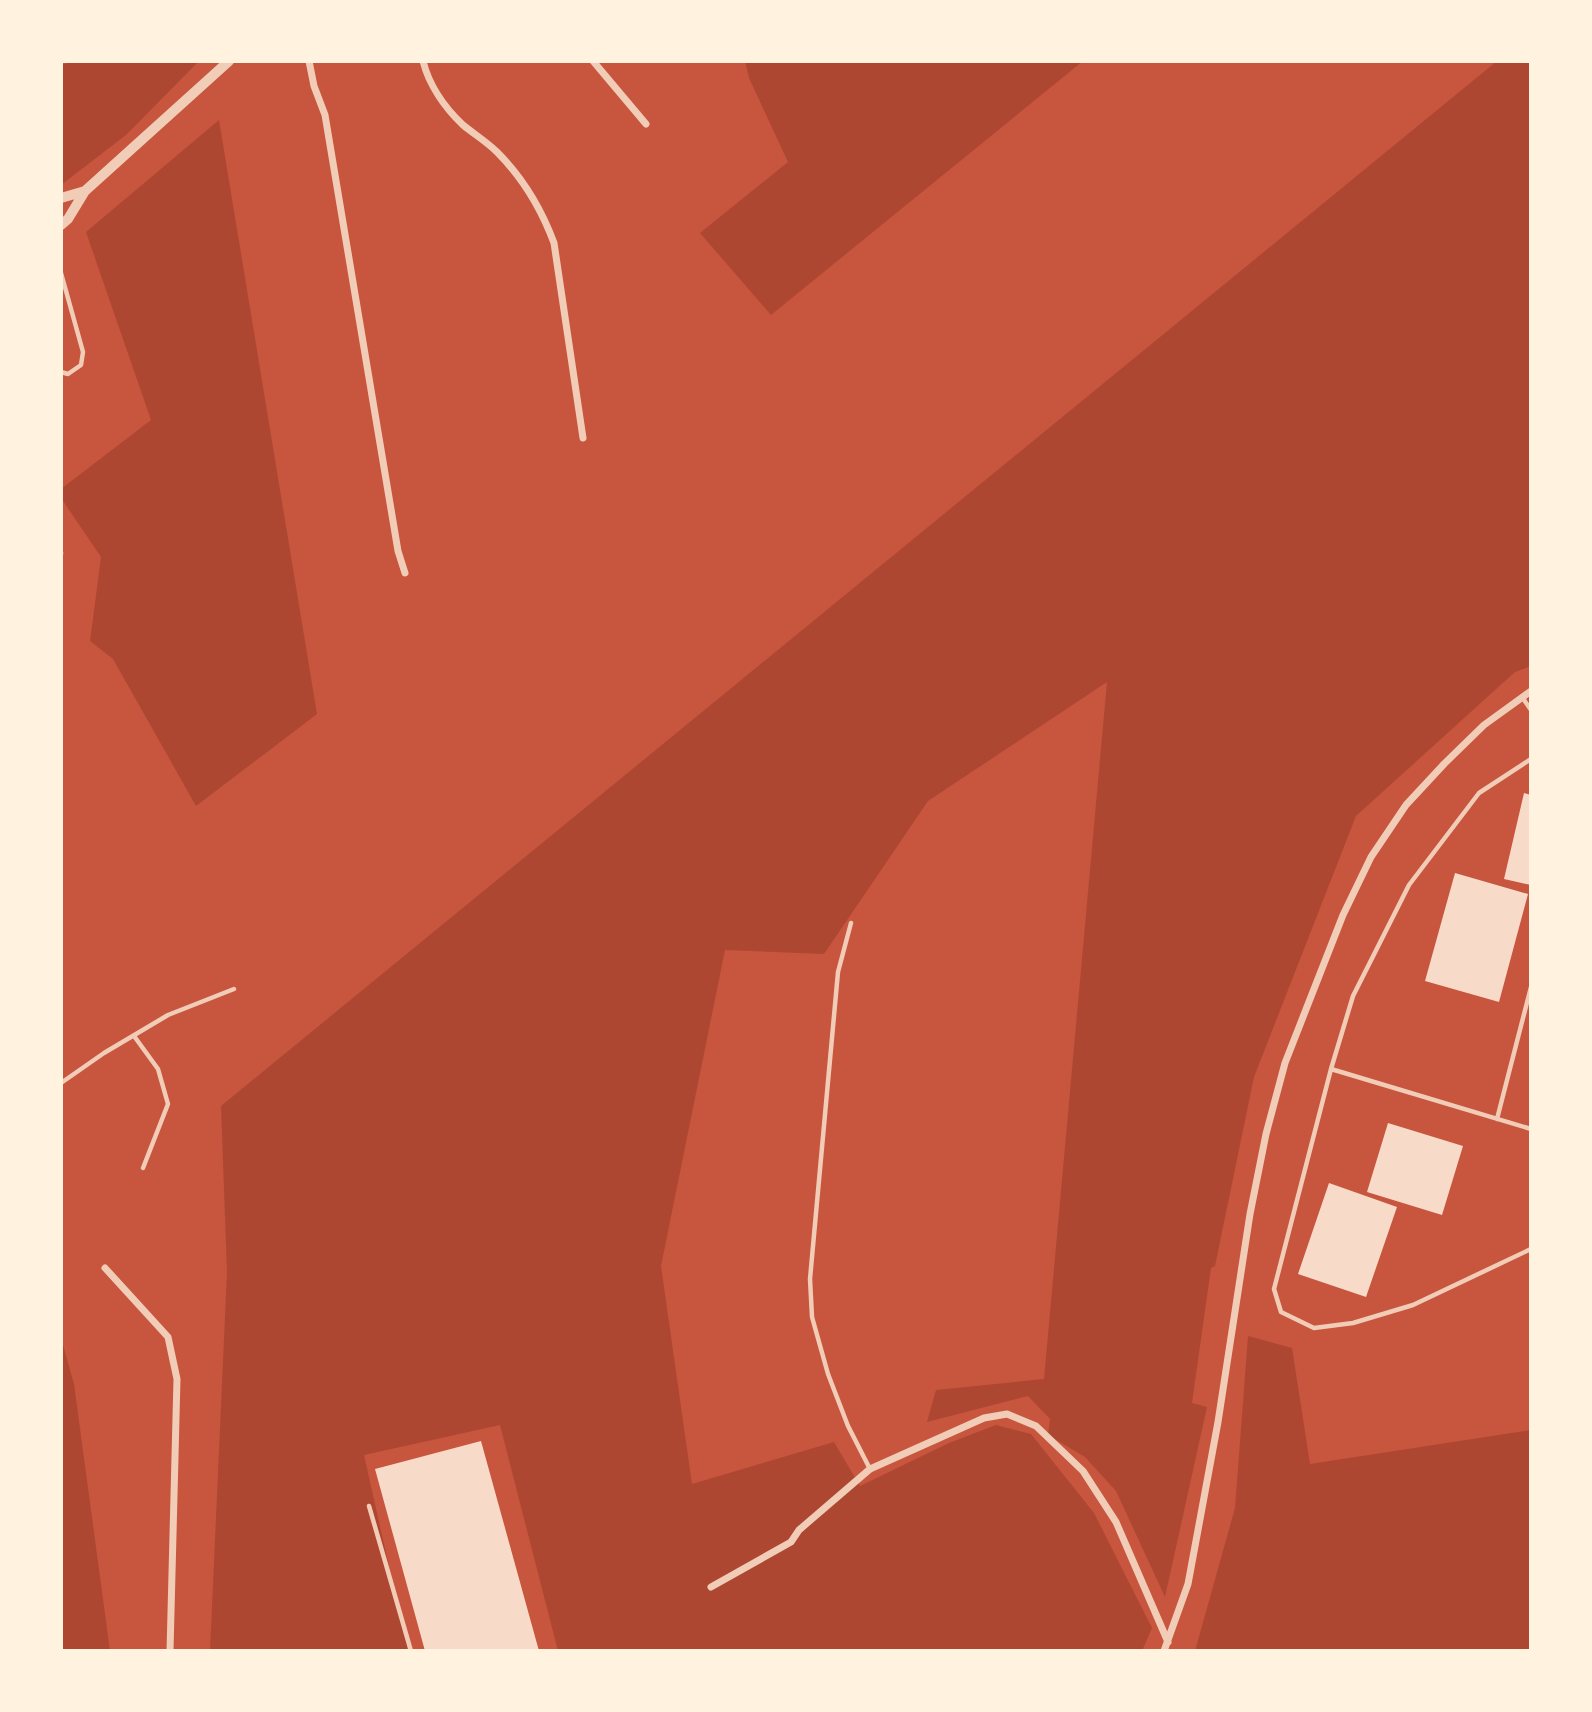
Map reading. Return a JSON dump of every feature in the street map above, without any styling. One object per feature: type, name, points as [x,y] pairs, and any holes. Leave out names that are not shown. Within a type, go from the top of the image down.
[{"type":"street","points":[[61,225],[68,219],[85,191],[229,61]]},
{"type":"street","points":[[309,61],[314,86],[325,114],[398,551],[405,573]]},
{"type":"street","points":[[423,61],[426,73],[439,97],[463,124],[495,150],[520,177],[544,216],[554,243],[583,438]]},
{"type":"street","points":[[593,61],[646,124]]},
{"type":"street","points":[[61,198],[85,191]]},
{"type":"street","points":[[1164,1651],[1188,1584],[1218,1422],[1250,1214],[1266,1134],[1286,1063],[1343,915],[1371,857],[1406,805],[1444,764],[1484,725],[1531,691]]},
{"type":"street","points":[[105,1268],[168,1337],[177,1379],[170,1651]]},
{"type":"street","points":[[711,1587],[791,1542],[799,1530],[870,1469],[984,1418],[1007,1414],[1036,1426],[1083,1471],[1116,1522],[1168,1642]]},
{"type":"lane","points":[[61,273],[83,352],[81,365],[68,374],[61,372]]},
{"type":"lane","points":[[1522,696],[1531,710]]},
{"type":"lane","points":[[1531,759],[1479,793],[1409,885],[1353,996],[1331,1069],[1274,1289],[1282,1312],[1314,1328],[1353,1323],[1413,1305],[1531,1249]]},
{"type":"lane","points":[[851,923],[838,972],[810,1279],[812,1318],[828,1374],[848,1426],[870,1469]]},
{"type":"lane","points":[[1497,1119],[1531,987]]},
{"type":"lane","points":[[61,1083],[169,1015],[234,989]]},
{"type":"lane","points":[[134,1035],[158,1069],[168,1104],[143,1168]]},
{"type":"lane","points":[[1331,1069],[1531,1129]]},
{"type":"lane","points":[[369,1506],[411,1651]]},
{"type":"shaded area","points":[[75,61],[199,61],[126,135],[61,185],[61,65]]},
{"type":"shaded area","points":[[745,61],[1083,61],[771,315],[700,233],[788,162],[749,78]]},
{"type":"shaded area","points":[[1497,61],[1531,61],[1531,666],[1515,672],[1356,816],[1254,1077],[1215,1266],[1211,1268],[1192,1403],[1207,1407],[1165,1597],[1116,1491],[1085,1457],[1048,1435],[1050,1419],[1028,1396],[927,1422],[936,1390],[1044,1379],[1107,682],[928,801],[824,954],[725,950],[661,1266],[692,1484],[834,1442],[860,1486],[949,1443],[996,1425],[1031,1434],[1094,1513],[1152,1628],[1142,1651],[558,1651],[500,1425],[364,1455],[408,1651],[210,1651],[227,1272],[221,1106]]},
{"type":"shaded area","points":[[219,120],[317,714],[196,806],[113,659],[90,641],[101,557],[61,498],[61,489],[151,420],[86,232]]},
{"type":"shaded area","points":[[1248,1336],[1292,1348],[1310,1464],[1531,1430],[1531,1651],[1195,1651],[1235,1508]]},
{"type":"shaded area","points":[[61,1338],[74,1384],[110,1651],[61,1651]]},
{"type":"building","points":[[1524,793],[1531,795],[1531,885],[1504,879]]},
{"type":"building","points":[[1455,873],[1528,894],[1499,1002],[1425,981]]},
{"type":"building","points":[[1388,1123],[1463,1146],[1442,1215],[1367,1192]]},
{"type":"building","points":[[1329,1183],[1397,1207],[1366,1297],[1298,1274]]},
{"type":"building","points":[[481,1441],[539,1651],[425,1651],[375,1469]]}]
